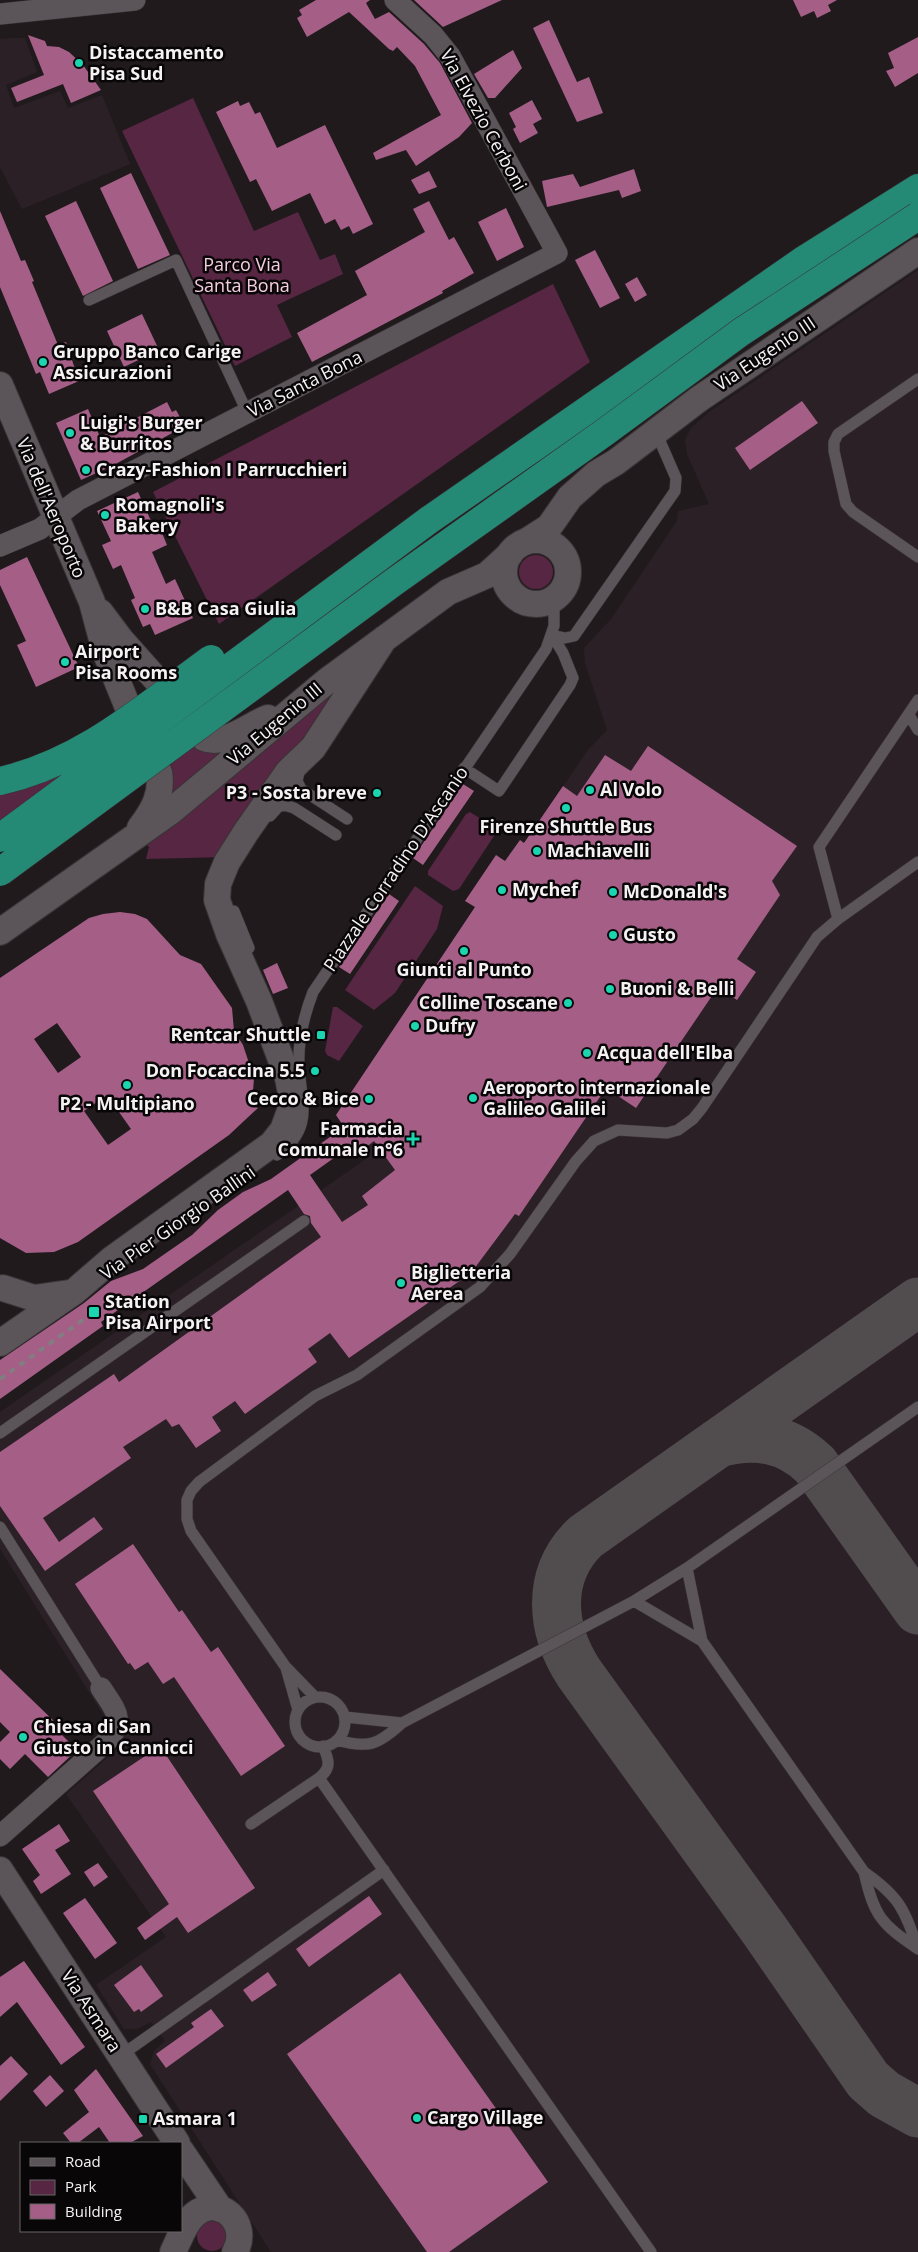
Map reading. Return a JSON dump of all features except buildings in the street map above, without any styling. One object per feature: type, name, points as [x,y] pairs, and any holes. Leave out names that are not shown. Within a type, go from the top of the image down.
[{"type":"highway","points":[[0,838],[429,520],[798,264],[918,188]]},
{"type":"highway","points":[[0,872],[394,582],[605,432],[741,332],[918,216]]},
{"type":"highway","points":[[0,781],[45,768],[95,743],[261,622],[429,520]]},
{"type":"street","points":[[0,14],[135,0]]},
{"type":"street","name":"Via Elvezio Cerboni","points":[[395,0],[433,35],[450,56],[557,253]]},
{"type":"street","name":"Via Eugenio III","points":[[127,843],[190,796],[292,709],[428,605],[448,592],[487,575],[518,548],[549,527],[559,516],[565,503],[583,484],[616,462],[699,399],[918,251]]},
{"type":"street","name":"Via Santa Bona","points":[[0,546],[40,528],[78,500],[557,253]]},
{"type":"street","name":"Via dell'Aeroporto","points":[[0,385],[92,602],[105,651],[129,710]]},
{"type":"street","name":"Via Eugenio III","points":[[564,556],[569,522],[573,510],[616,462]]},
{"type":"street","points":[[537,540],[552,544],[564,556],[567,564],[567,578],[564,588],[554,598],[542,603],[533,604],[525,602],[514,595],[507,586],[504,575],[505,564],[518,548],[537,540]]},
{"type":"street","name":"Via Eugenio III","points":[[428,605],[460,595],[481,592],[514,595]]},
{"type":"street","name":"Via dell'Aeroporto","points":[[92,602],[120,640],[162,686]]},
{"type":"street","points":[[276,1148],[286,1124],[292,1102],[288,1078],[229,934],[220,909],[217,893],[222,872],[232,854],[288,772],[308,752],[384,639]]},
{"type":"street","points":[[204,738],[222,740],[257,722],[292,709]]},
{"type":"street","points":[[0,932],[127,843],[150,814],[158,799],[159,772]]},
{"type":"street","name":"Via Pier Giorgio Ballini","points":[[0,1342],[75,1291],[112,1259],[276,1148]]},
{"type":"street","name":"Via Pier Giorgio Ballini","points":[[1,1286],[34,1298],[58,1296],[75,1291]]},
{"type":"street","name":"Via Pier Giorgio Ballini","points":[[0,1342],[11,1328],[15,1317],[12,1306],[1,1286]]},
{"type":"street","points":[[0,1836],[106,1742],[116,1730],[118,1725],[117,1714],[101,1688]]},
{"type":"street","name":"Via Asmara","points":[[2,1880],[175,2142]]},
{"type":"street","points":[[187,2159],[193,2231],[232,2216],[236,2222],[241,2246]]},
{"type":"lane","points":[[89,300],[176,260],[248,414]]},
{"type":"lane","points":[[918,379],[838,434],[834,446],[846,504],[853,512],[918,557]]},
{"type":"lane","points":[[552,635],[565,638],[574,636],[675,491],[676,478],[656,432]]},
{"type":"lane","name":"Piazzale Corradino D'Ascanio","points":[[276,1148],[295,1136],[302,1122],[304,1104],[298,1065],[313,992],[546,649],[552,635],[555,619],[554,598]]},
{"type":"lane","points":[[464,768],[499,791],[570,685],[573,678],[563,653],[552,635]]},
{"type":"lane","points":[[838,918],[820,847],[918,700]]},
{"type":"lane","points":[[909,715],[918,730]]},
{"type":"lane","points":[[308,752],[298,773],[299,786],[347,819]]},
{"type":"lane","points":[[272,1035],[269,997],[230,899],[230,881],[238,864],[278,807],[284,805],[294,808],[336,835]]},
{"type":"lane","points":[[315,1697],[285,1666],[191,1531],[186,1510],[191,1491],[236,1452],[315,1396],[357,1375],[480,1287],[510,1254],[576,1161],[594,1141],[610,1132],[618,1130],[667,1133],[686,1125],[702,1108],[817,937],[838,918],[918,862]]},
{"type":"lane","points":[[0,1433],[304,1221]]},
{"type":"lane","points":[[337,1740],[353,1744],[373,1744],[388,1736],[402,1723],[634,1601],[687,1568],[918,1407]]},
{"type":"lane","points":[[0,1527],[101,1688]]},
{"type":"lane","points":[[687,1568],[702,1640],[864,1872],[890,1891],[902,1907],[918,1949]]},
{"type":"lane","points":[[634,1601],[702,1640]]},
{"type":"lane","points":[[285,1666],[298,1710]]},
{"type":"lane","points":[[315,1697],[323,1697],[337,1703],[345,1718],[342,1733],[337,1740],[323,1746],[307,1742],[300,1737],[295,1721],[298,1710],[307,1700],[315,1697]]},
{"type":"lane","points":[[345,1718],[402,1723]]},
{"type":"lane","points":[[252,1824],[319,1778],[328,1769],[329,1763],[323,1746]]},
{"type":"lane","points":[[319,1778],[651,2252]]},
{"type":"lane","points":[[120,2056],[384,1870]]},
{"type":"lane","points":[[864,1872],[875,1912],[896,1934],[918,1949]]},
{"type":"shaded area","points":[[25,38],[37,72],[6,85],[14,108],[60,91],[68,108],[102,95],[130,164],[22,209],[0,167],[0,39]]},
{"type":"shaded area","points":[[918,270],[918,2252],[271,2252],[150,2064],[154,2051],[165,2041],[151,2022],[137,2029],[124,2029],[96,1985],[166,1937],[66,1794],[122,1745],[0,1549],[0,1412],[366,1159],[336,1115],[520,840],[524,843],[588,750],[607,730],[585,663],[584,648],[611,619],[677,521],[678,511],[709,504],[687,454],[685,440],[691,428],[709,412]]},
{"type":"green space","name":"Parco Via Santa Bona","points":[[193,98],[254,231],[298,212],[320,260],[335,254],[343,274],[277,305],[292,337],[235,366],[122,131]]},
{"type":"green space","points":[[553,284],[590,362],[219,624],[153,492]]},
{"type":"green space","points":[[536,555],[543,556],[548,560],[552,565],[552,579],[548,584],[543,588],[536,589],[529,588],[524,584],[520,579],[519,572],[520,565],[524,560],[529,556]]},
{"type":"green space","points":[[341,687],[303,738],[225,857],[146,859],[149,847],[147,845]]},
{"type":"green space","points":[[196,745],[223,751],[171,794],[167,767]]},
{"type":"green space","points":[[62,772],[64,776],[0,822],[0,790]]},
{"type":"green space","points":[[470,812],[495,828],[496,833],[459,889],[453,891],[428,875],[428,871],[466,814]]},
{"type":"green space","points":[[415,886],[443,906],[437,929],[395,993],[374,1010],[345,990]]},
{"type":"green space","points":[[333,1007],[337,1007],[363,1026],[339,1061],[327,1055],[325,1051]]},
{"type":"green space","points":[[212,2221],[223,2225],[227,2236],[223,2247],[212,2251],[201,2247],[197,2236],[201,2225]]},
{"type":"taxiway","points":[[918,1302],[585,1537],[572,1552],[563,1569],[558,1586],[556,1604],[562,1639],[579,1673],[765,1931],[868,2080],[884,2094],[918,2113]]},
{"type":"taxiway","points":[[718,1443],[745,1438],[770,1440],[793,1449],[815,1465],[918,1610]]},
{"type":"railway","points":[[0,1379],[94,1312]]},
{"type":"place","name":"Distaccamento Pisa Sud","points":[[79,63]]},
{"type":"place","name":"Gruppo Banco Carige Assicurazioni","points":[[43,362]]},
{"type":"place","name":"Luigi's Burger & Burritos","points":[[70,433]]},
{"type":"place","name":"Crazy-Fashion I Parrucchieri","points":[[86,470]]},
{"type":"place","name":"Romagnoli's Bakery","points":[[105,515]]},
{"type":"place","name":"B&B Casa Giulia","points":[[145,609]]},
{"type":"place","name":"Airport Pisa Rooms","points":[[65,662]]},
{"type":"place","name":"Al Volo","points":[[590,790]]},
{"type":"place","name":"P3 - Sosta breve","points":[[377,793]]},
{"type":"place","name":"Firenze Shuttle Bus","points":[[566,808]]},
{"type":"place","name":"Machiavelli","points":[[537,851]]},
{"type":"place","name":"Mychef","points":[[502,890]]},
{"type":"place","name":"McDonald's","points":[[613,892]]},
{"type":"place","name":"Gusto","points":[[613,935]]},
{"type":"place","name":"Giunti al Punto","points":[[464,951]]},
{"type":"place","name":"Buoni & Belli","points":[[610,989]]},
{"type":"place","name":"Colline Toscane","points":[[568,1003]]},
{"type":"place","name":"Dufry","points":[[415,1026]]},
{"type":"place","name":"Rentcar Shuttle","points":[[321,1035]]},
{"type":"place","name":"Acqua dell'Elba","points":[[587,1053]]},
{"type":"place","name":"Don Focaccina 5.5","points":[[315,1071]]},
{"type":"place","name":"P2 - Multipiano","points":[[127,1085]]},
{"type":"place","name":"Aeroporto internazionale Galileo Galilei","points":[[473,1098]]},
{"type":"place","name":"Cecco & Bice","points":[[369,1099]]},
{"type":"place","name":"Farmacia Comunale n°6","points":[[413,1139]]},
{"type":"place","name":"Biglietteria Aerea","points":[[401,1283]]},
{"type":"place","name":"Station Pisa Airport","points":[[94,1312]]},
{"type":"place","name":"Chiesa di San Giusto in Cannicci","points":[[23,1737]]},
{"type":"place","name":"Cargo Village","points":[[417,2118]]},
{"type":"place","name":"Asmara 1","points":[[143,2119]]}]
